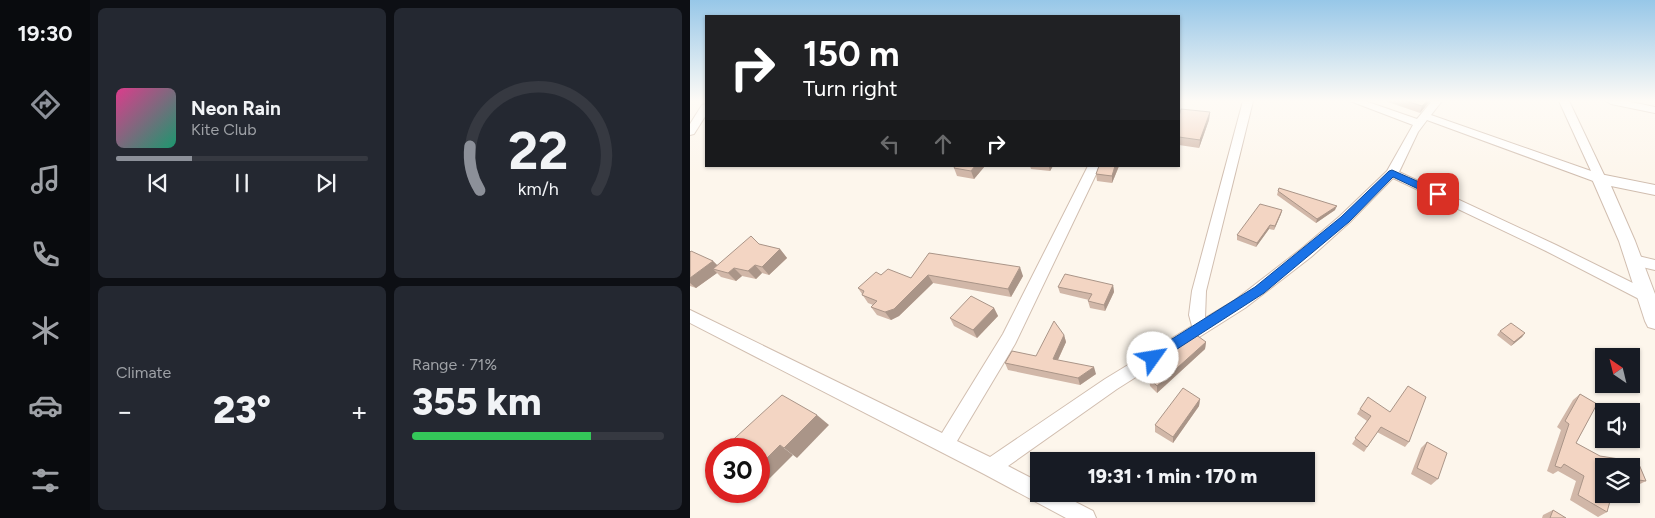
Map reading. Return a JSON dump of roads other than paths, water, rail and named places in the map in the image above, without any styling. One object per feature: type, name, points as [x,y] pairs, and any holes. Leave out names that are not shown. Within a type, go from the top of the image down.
[{"type":"street","points":[[1200,328],[1197,315],[1199,291],[1242,125]]},
{"type":"street","points":[[991,467],[1111,384],[1246,299],[1306,253],[1345,220],[1392,173],[1419,125]]},
{"type":"street","points":[[1438,125],[1600,179],[1655,190]]},
{"type":"street","points":[[1575,125],[1634,260],[1655,321]]},
{"type":"street","points":[[946,443],[1009,340],[1094,167]]},
{"type":"street","points":[[1392,173],[1551,248],[1646,296]]},
{"type":"street","points":[[1634,260],[1655,265]]},
{"type":"street","points":[[690,316],[861,403],[946,443],[1030,488]]},
{"type":"street","points":[[1057,502],[1086,518]]}]
